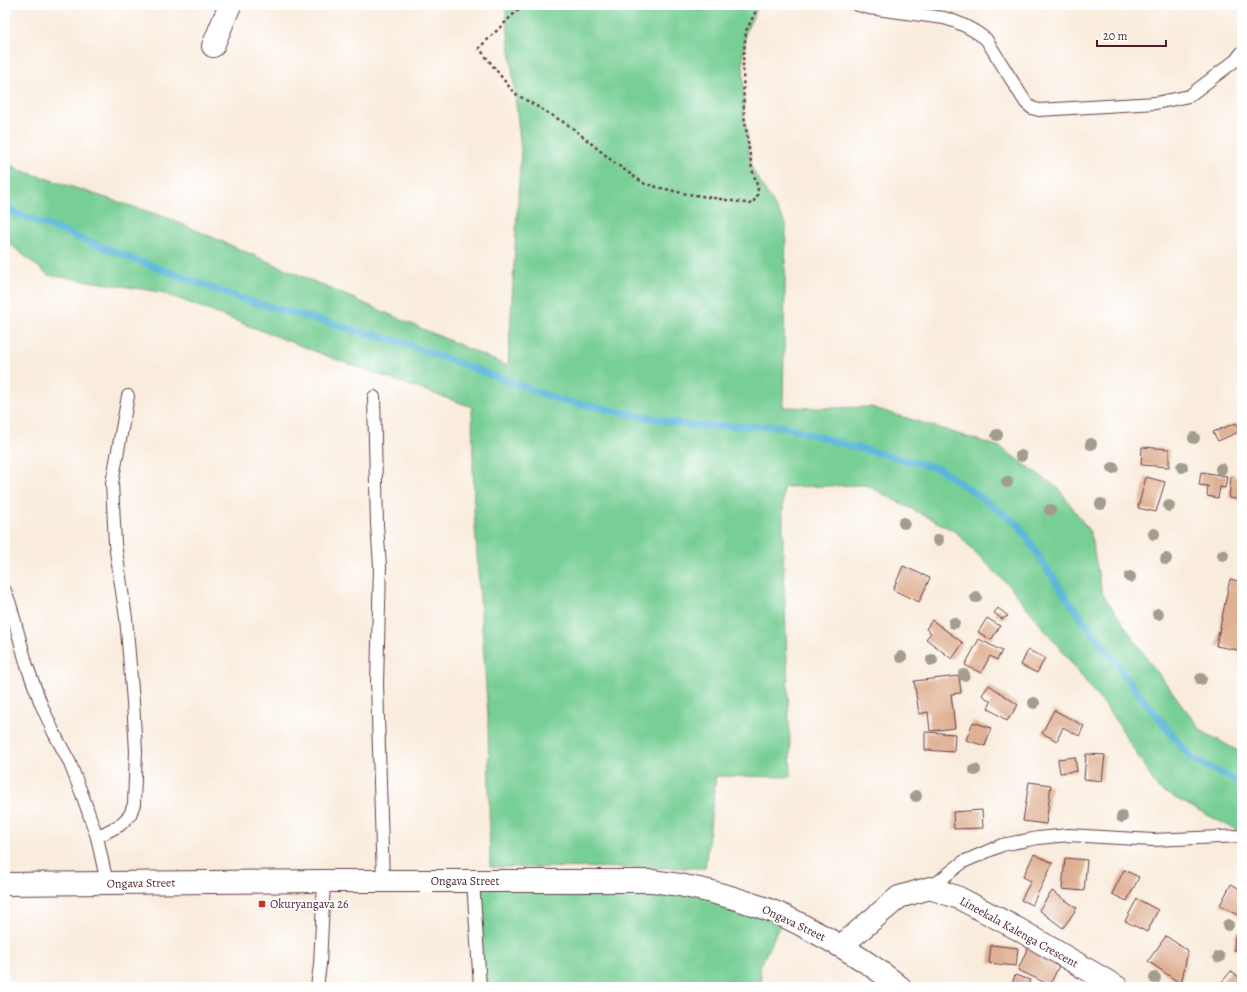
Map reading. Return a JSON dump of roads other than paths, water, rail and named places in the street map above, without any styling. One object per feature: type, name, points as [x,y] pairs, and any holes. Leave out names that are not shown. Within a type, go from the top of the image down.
[{"type":"street","points":[[214,46],[230,5]]},
{"type":"street","name":"Ongava Street","points":[[5,884],[324,881],[652,881],[676,884],[761,906],[784,916],[841,946],[888,977],[900,987]]},
{"type":"street","points":[[841,946],[899,897],[930,888]]},
{"type":"street","name":"Lineekala Kalenga Crescent","points":[[930,888],[959,898],[1018,929],[1117,987]]},
{"type":"lane","points":[[858,5],[869,8],[944,18],[977,32],[986,39],[1026,103],[1032,108],[1039,110],[1156,102],[1189,96],[1236,60],[1242,52]]},
{"type":"lane","points":[[97,838],[120,825],[130,815],[134,804],[136,751],[133,702],[126,618],[115,544],[112,483],[128,396]]},
{"type":"lane","points":[[374,396],[377,525],[380,566],[377,682],[383,882]]},
{"type":"lane","points":[[5,591],[29,673],[54,733],[69,761],[97,838],[107,883]]},
{"type":"lane","points":[[930,888],[963,862],[1002,845],[1038,838],[1069,835],[1153,840],[1242,836]]},
{"type":"lane","points":[[317,987],[320,965],[324,881]]},
{"type":"lane","points":[[473,881],[480,987]]},
{"type":"waterway","points":[[5,207],[21,215],[131,258],[242,299],[403,343],[560,400],[692,426],[783,426],[851,446],[940,469],[1018,524],[1065,596],[1131,684],[1191,758],[1242,784]]},
{"type":"place","name":"Okuryangava 26","points":[[262,904]]}]
